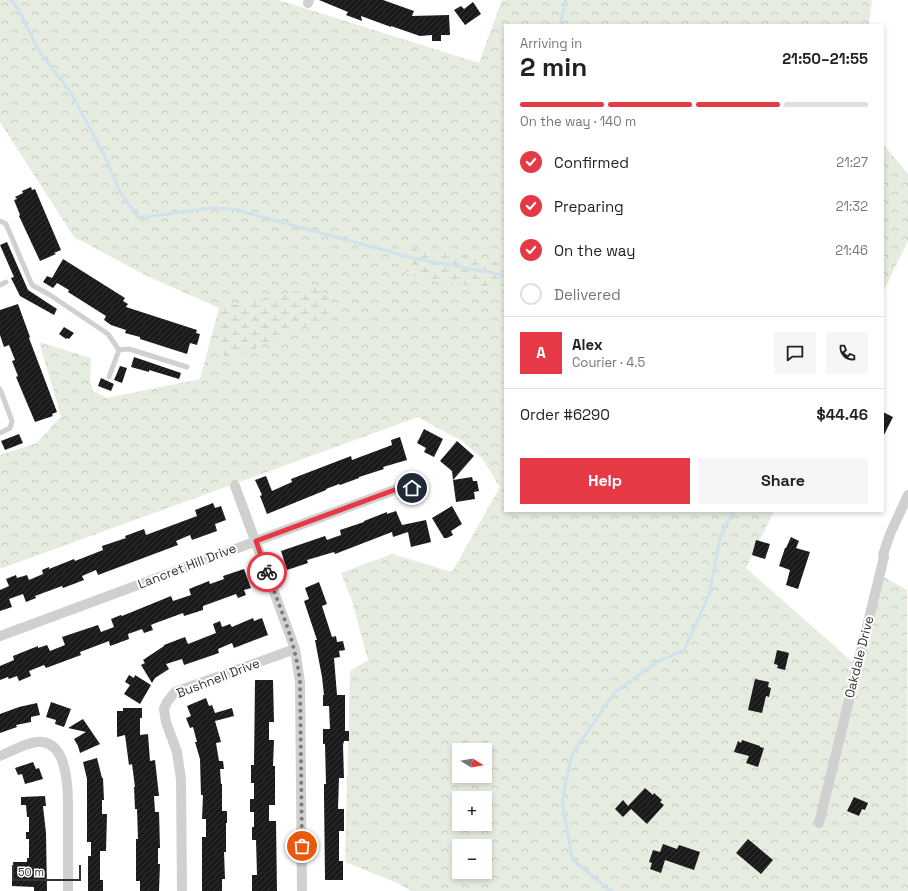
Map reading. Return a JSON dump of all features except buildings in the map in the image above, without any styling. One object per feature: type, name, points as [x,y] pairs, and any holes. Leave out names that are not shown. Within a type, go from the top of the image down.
[{"type":"street","points":[[235,486],[295,649],[300,682],[302,891]]},
{"type":"street","name":"Lancret Hill Drive","points":[[0,636],[397,489],[412,488],[421,490]]},
{"type":"street","name":"Oakdale Drive","points":[[819,823],[884,557],[883,555],[890,534],[908,495]]},
{"type":"street","name":"Bushnell Drive","points":[[182,891],[181,779],[177,752],[165,716],[164,709],[167,702],[175,692],[295,649]]},
{"type":"street","points":[[0,756],[38,742],[44,742],[50,745],[59,753],[64,770],[67,791],[68,891]]},
{"type":"lane","points":[[0,222],[6,224],[32,285],[50,295],[108,334],[120,350]]},
{"type":"lane","points":[[0,284],[6,282]]},
{"type":"lane","points":[[120,350],[129,350],[187,367]]},
{"type":"lane","points":[[110,377],[120,350]]},
{"type":"lane","points":[[0,389],[12,421],[10,428],[0,433]]},
{"type":"green space","points":[[0,0],[278,0],[479,63],[502,0],[872,0],[869,24],[504,24],[504,512],[774,512],[746,568],[857,666],[879,574],[907,590],[908,891],[411,891],[397,883],[345,862],[350,671],[368,660],[352,601],[341,573],[392,554],[452,572],[500,487],[482,458],[462,441],[418,417],[0,569],[0,455],[37,443],[61,416],[39,342],[91,358],[90,380],[93,391],[107,398],[200,379],[219,308],[147,276],[74,237],[0,122]]},
{"type":"green space","points":[[884,145],[908,174],[908,241],[884,290]]},
{"type":"green space","points":[[409,247],[504,263],[504,289],[448,283],[406,274]]},
{"type":"green space","points":[[316,287],[330,300],[328,315],[226,362],[215,327],[219,308]]},
{"type":"waterway","points":[[11,0],[18,9],[39,51],[71,93],[104,155],[121,194],[139,218],[209,208],[233,209],[413,258],[504,276]]},
{"type":"waterway","points":[[560,24],[566,0]]},
{"type":"waterway","points":[[612,891],[572,859],[562,801],[572,754],[615,692],[657,662],[684,650],[709,595],[720,538],[733,512]]},
{"type":"way so far","points":[[267,572],[295,649],[298,664],[300,682],[302,846]]},
{"type":"route","points":[[267,572],[256,541],[397,489],[412,488]]}]
